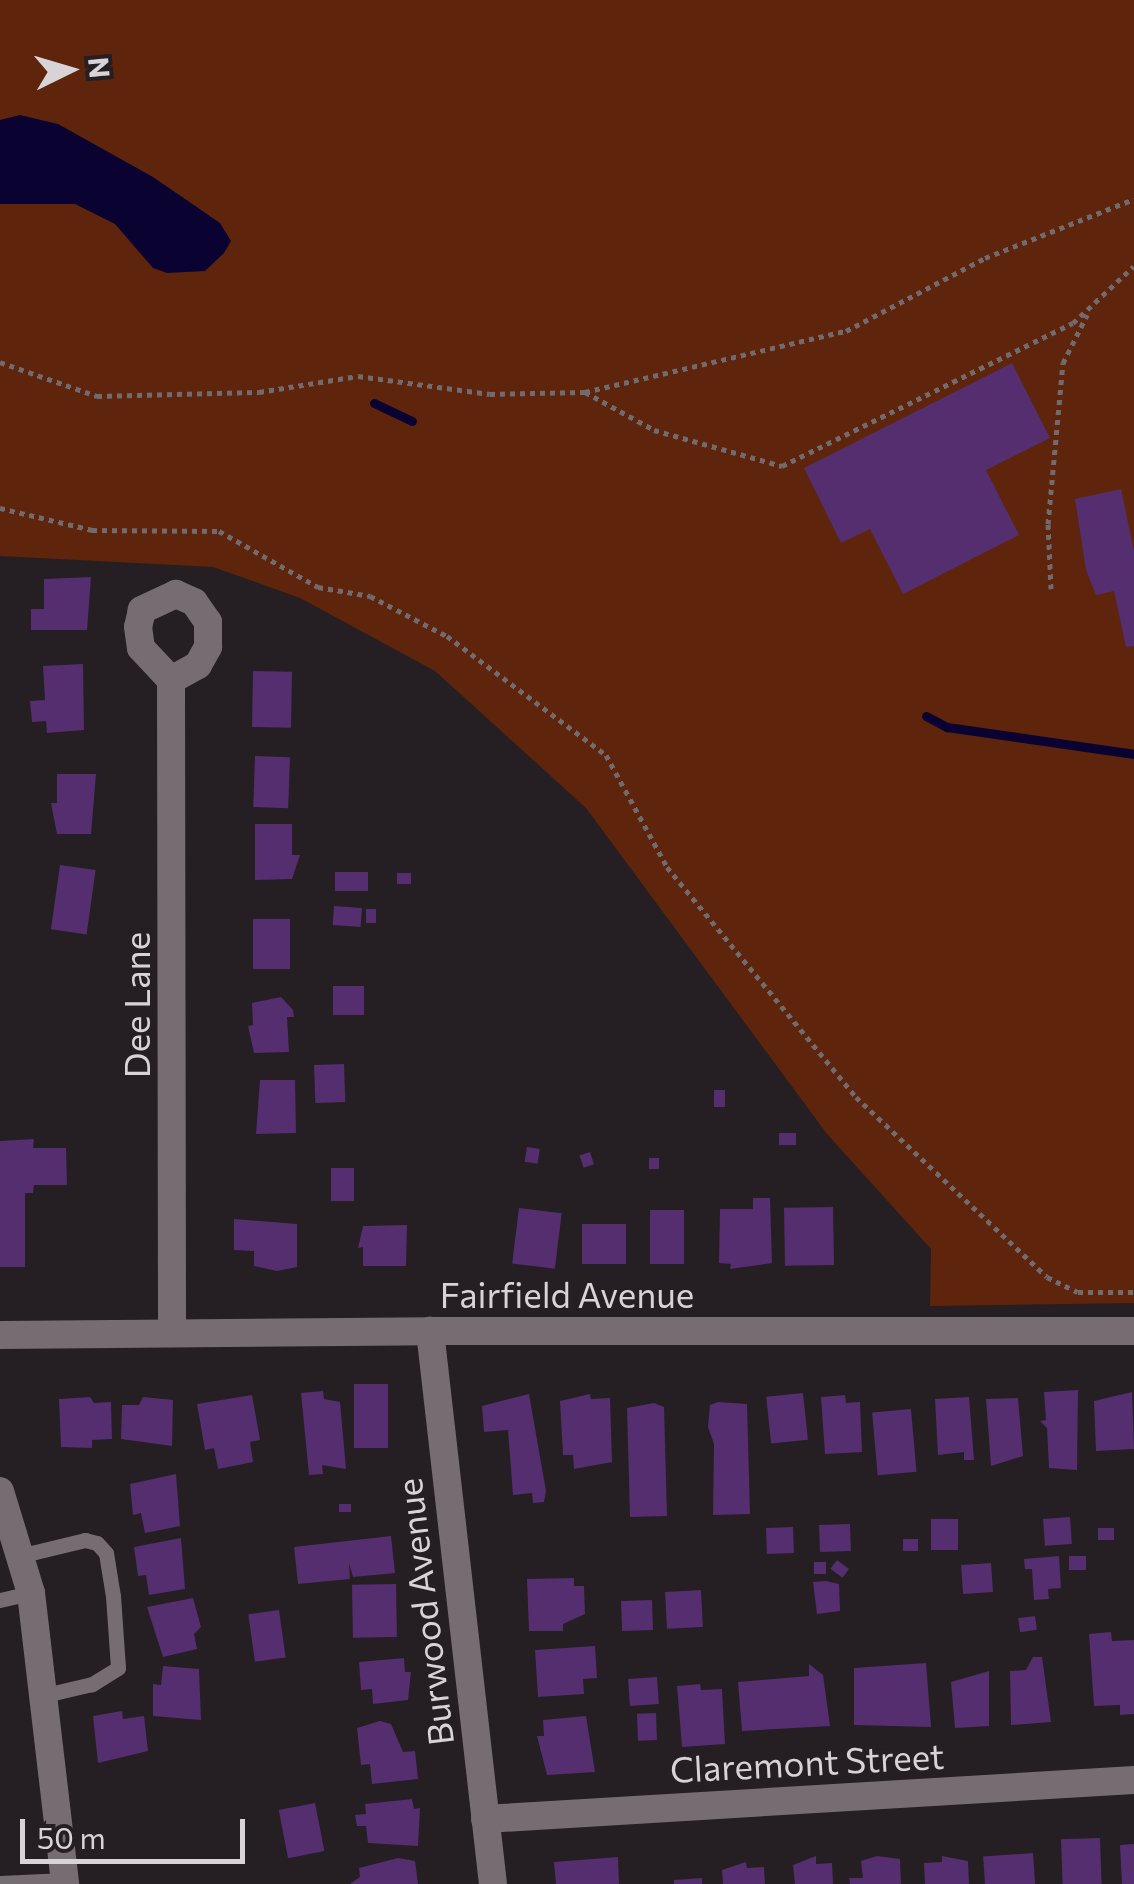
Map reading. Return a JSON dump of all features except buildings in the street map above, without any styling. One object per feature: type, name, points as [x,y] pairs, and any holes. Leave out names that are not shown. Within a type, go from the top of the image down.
[{"type":"street","name":"Dee Lane","points":[[171,680],[172,1330]]},
{"type":"street","name":"Fairfield Avenue","points":[[0,1334],[172,1330],[1134,1331]]},
{"type":"street","name":"Burwood Avenue","points":[[430,1332],[493,1884]]},
{"type":"street","points":[[0,1491],[23,1554],[31,1593],[65,1882]]},
{"type":"street","name":"Claremont Street","points":[[485,1819],[1134,1780]]},
{"type":"lane","points":[[23,1554],[98,1543],[113,1596],[118,1668],[92,1684],[45,1695]]},
{"type":"lane","points":[[0,1600],[31,1593]]},
{"type":"lane","points":[[0,1883],[65,1882]]},
{"type":"path","points":[[0,362],[96,396],[260,392],[358,376],[490,394],[585,392],[846,331],[985,258],[1134,199]]},
{"type":"path","points":[[1051,589],[1048,524],[1063,364],[1088,313],[1134,266]]},
{"type":"path","points":[[585,392],[654,430],[782,466],[1088,313]]},
{"type":"path","points":[[0,508],[92,530],[218,531],[318,587],[370,596],[447,636],[606,755],[667,868],[868,1108],[1047,1278],[1078,1292],[1134,1292]]},
{"type":"shaded area","points":[[0,0],[1134,0],[1134,1303],[930,1306],[931,1249],[827,1134],[586,808],[435,671],[300,598],[213,567],[0,556]]},
{"type":"shaded area","points":[[20,115],[58,124],[153,177],[220,223],[231,241],[224,253],[205,271],[167,273],[153,268],[115,224],[75,204],[0,204],[0,120]]},
{"type":"waterway","points":[[374,403],[412,421]]},
{"type":"waterway","points":[[926,716],[947,727],[1134,754]]}]
